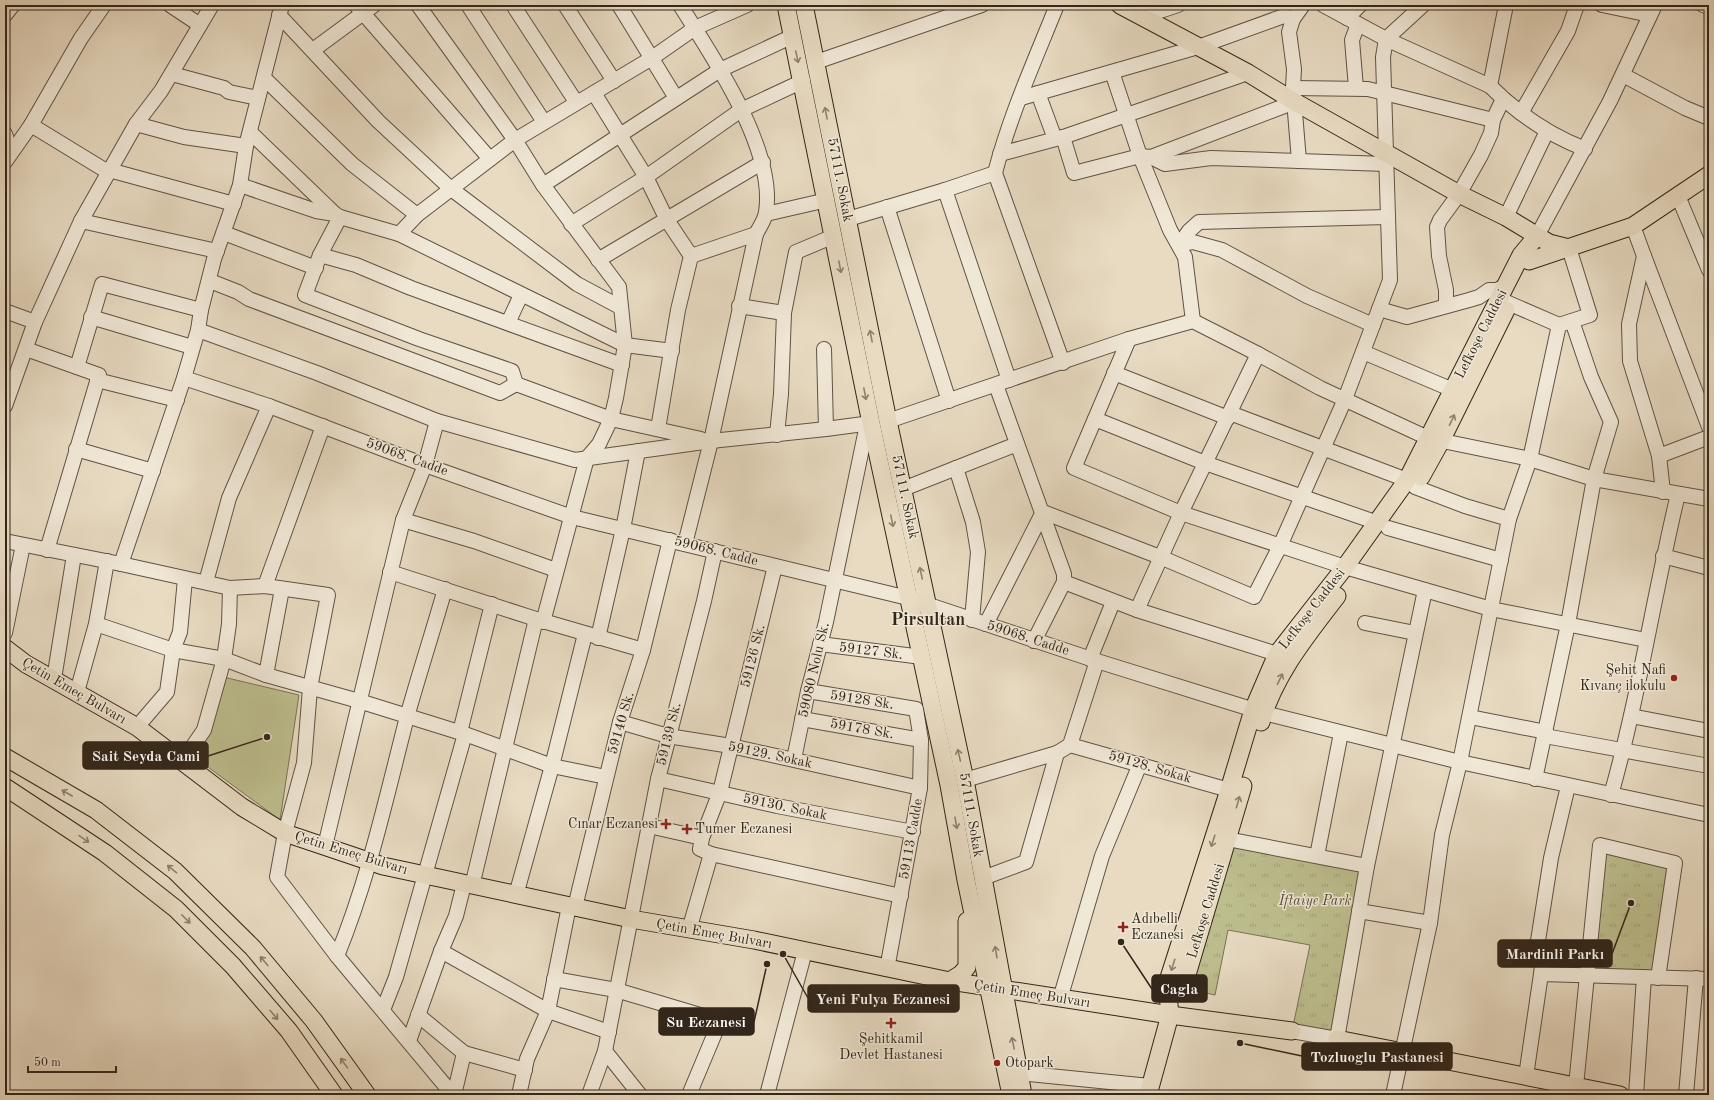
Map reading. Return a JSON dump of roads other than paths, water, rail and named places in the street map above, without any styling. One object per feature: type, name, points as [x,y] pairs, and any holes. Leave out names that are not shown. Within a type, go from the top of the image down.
[{"type":"main road","points":[[786,5],[871,423],[949,785],[966,880],[1019,1073],[1023,1095]]},
{"type":"main road","name":"57111. Sokak","points":[[804,5],[888,421],[928,605],[936,653],[965,780],[983,878],[996,989]]},
{"type":"main road","points":[[1120,5],[1248,73],[1294,95],[1386,158],[1506,217],[1549,243],[1569,248]]},
{"type":"main road","points":[[1529,261],[1633,226],[1709,175]]},
{"type":"main road","name":"Lefkoşe Caddesi","points":[[1435,439],[1453,390],[1505,296],[1529,261],[1536,236]]},
{"type":"main road","name":"Lefkoşe Caddesi","points":[[1183,988],[1227,839],[1258,711],[1296,649],[1411,483],[1435,439],[1505,296],[1521,255],[1536,236]]},
{"type":"main road","name":"Lefkoşe Caddesi","points":[[1149,1090],[1170,1015],[1167,984],[1229,790],[1277,654],[1351,568]]},
{"type":"main road","name":"Çetin Emeç Bulvarı","points":[[5,648],[26,664],[137,727],[242,807],[285,833],[383,866],[631,919],[754,940],[950,981],[1170,1015],[1292,1031]]},
{"type":"main road","points":[[5,756],[96,810],[175,871],[253,948],[314,1021],[367,1095]]},
{"type":"main road","points":[[5,787],[105,853],[176,909],[233,966],[289,1031],[334,1095]]},
{"type":"main road","points":[[950,981],[961,974],[967,967],[966,880]]},
{"type":"main road","points":[[996,989],[1011,1095]]},
{"type":"main road","name":"Çetin Emeç Bulvarı","points":[[1337,1039],[1612,1094]]},
{"type":"street","points":[[5,15],[13,5]]},
{"type":"street","points":[[8,157],[30,124],[81,38],[104,5]]},
{"type":"street","points":[[170,5],[200,25]]},
{"type":"street","points":[[5,406],[35,322],[81,221],[136,124],[172,74],[212,5]]},
{"type":"street","points":[[409,1041],[441,951],[468,885],[506,749],[539,620],[572,517],[586,458],[599,444],[611,419],[625,345],[619,287],[543,185],[515,140],[418,5]]},
{"type":"street","points":[[468,5],[544,122]]},
{"type":"street","points":[[513,5],[576,102]]},
{"type":"street","points":[[565,5],[614,81]]},
{"type":"street","points":[[619,5],[676,98]]},
{"type":"street","points":[[680,5],[720,70],[741,110],[763,162],[767,185],[766,214],[756,234],[739,306],[711,441],[685,544]]},
{"type":"street","points":[[399,234],[417,215],[450,188],[515,140],[576,102],[594,93],[652,58],[694,28],[747,5]]},
{"type":"street","points":[[816,62],[982,5]]},
{"type":"street","points":[[1057,5],[1020,98],[1000,154],[995,173],[1062,363]]},
{"type":"street","points":[[1142,17],[1178,5]]},
{"type":"street","points":[[1300,161],[1294,95],[1294,69],[1289,32],[1293,19],[1303,5]]},
{"type":"street","points":[[1323,5],[1386,39],[1490,86],[1503,99],[1547,131],[1585,149]]},
{"type":"street","points":[[1356,88],[1352,21],[1360,5]]},
{"type":"street","points":[[1043,512],[1160,557],[1254,597],[1280,546],[1345,399],[1390,280],[1383,57],[1386,39],[1423,5]]},
{"type":"street","points":[[1490,86],[1506,5]]},
{"type":"street","points":[[1521,113],[1568,31],[1577,5]]},
{"type":"street","points":[[1602,5],[1653,10]]},
{"type":"street","points":[[1703,5],[1709,7]]},
{"type":"street","points":[[313,50],[364,8],[490,159]]},
{"type":"street","points":[[281,10],[313,50],[378,121],[450,188],[577,284],[620,307]]},
{"type":"street","points":[[121,564],[184,378],[198,330],[201,310],[217,251],[240,185],[246,146],[281,10]]},
{"type":"street","name":"Lefkoşe Caddesi","points":[[1536,236],[1585,149],[1623,75],[1653,10]]},
{"type":"street","points":[[1020,98],[1198,46],[1284,16],[1293,19]]},
{"type":"street","points":[[543,185],[720,70],[793,36]]},
{"type":"street","points":[[1112,72],[1126,114],[1145,156],[1170,230],[1185,256],[1194,321]]},
{"type":"street","points":[[1000,154],[1059,138],[1248,73]]},
{"type":"street","points":[[172,74],[224,88],[228,92],[258,98]]},
{"type":"street","points":[[1623,75],[1685,108],[1709,118]]},
{"type":"street","points":[[264,78],[352,164],[417,215]]},
{"type":"street","points":[[571,224],[646,177],[741,110],[802,81]]},
{"type":"street","points":[[1038,93],[1074,173],[1145,156],[1294,95],[1356,88],[1383,92],[1493,120]]},
{"type":"street","points":[[594,93],[646,177],[667,220],[691,256],[678,310],[658,429]]},
{"type":"street","points":[[1446,306],[1446,290],[1439,256],[1437,227],[1440,220],[1459,194],[1491,133],[1493,120],[1503,99]]},
{"type":"street","points":[[30,124],[109,171],[234,204]]},
{"type":"street","points":[[136,124],[184,137],[246,146]]},
{"type":"street","points":[[1506,217],[1547,131]]},
{"type":"street","points":[[250,132],[337,215]]},
{"type":"street","points":[[5,134],[8,157]]},
{"type":"street","points":[[1145,156],[1166,164],[1211,158],[1300,161],[1386,158]]},
{"type":"street","points":[[598,260],[763,162]]},
{"type":"street","points":[[848,220],[995,173]]},
{"type":"street","points":[[240,185],[316,212],[337,215],[399,234],[625,345],[672,352]]},
{"type":"street","points":[[945,190],[1003,382],[1017,444],[1061,564],[1064,582],[1034,641]]},
{"type":"street","points":[[1678,196],[1709,270]]},
{"type":"street","points":[[766,214],[826,200]]},
{"type":"street","points":[[887,207],[949,401]]},
{"type":"street","points":[[337,215],[305,295],[419,339],[512,371],[516,384]]},
{"type":"street","points":[[1178,245],[1188,231],[1199,222],[1388,217]]},
{"type":"street","points":[[81,221],[217,251]]},
{"type":"street","points":[[1633,226],[1709,427]]},
{"type":"street","points":[[224,233],[316,268]]},
{"type":"street","points":[[691,256],[756,234]]},
{"type":"street","points":[[777,435],[781,394],[784,313],[796,252],[834,236]]},
{"type":"street","points":[[1178,245],[1193,242],[1222,250],[1307,296],[1373,325]]},
{"type":"street","points":[[1566,323],[1590,315],[1569,248]]},
{"type":"street","points":[[320,255],[356,265],[411,288],[622,365]]},
{"type":"street","points":[[1644,256],[1629,324],[1630,361],[1659,456],[1663,492]]},
{"type":"street","points":[[210,281],[286,313],[500,393],[516,384],[611,419],[711,441]]},
{"type":"street","points":[[77,367],[102,284],[201,310]]},
{"type":"street","points":[[1379,309],[1407,317],[1479,297],[1489,290],[1496,290],[1505,296],[1566,323],[1612,422],[1594,479],[1568,624],[1535,779]]},
{"type":"street","points":[[508,323],[521,295]]},
{"type":"street","points":[[739,306],[784,313]]},
{"type":"street","points":[[5,311],[35,322]]},
{"type":"street","points":[[91,317],[192,348]]},
{"type":"street","points":[[888,421],[1129,339],[1194,321],[1320,388],[1435,439],[1530,459],[1594,479],[1709,499]]},
{"type":"street","points":[[1393,1095],[1430,923],[1442,835],[1470,717],[1509,519],[1530,459],[1566,323]]},
{"type":"street","points":[[198,330],[318,373],[437,422],[575,460],[711,441],[826,430],[871,423]]},
{"type":"street","points":[[1129,339],[1074,468],[1181,513],[1351,568],[1491,609],[1646,640]]},
{"type":"street","points":[[26,349],[99,375],[47,550]]},
{"type":"street","points":[[824,349],[826,430]]},
{"type":"street","points":[[1363,352],[1453,390]]},
{"type":"street","points":[[1137,610],[1160,557],[1258,354]]},
{"type":"street","points":[[1114,373],[1323,448],[1465,506],[1509,519]]},
{"type":"street","name":"59068. Cadde","points":[[184,378],[269,406],[425,465],[572,517],[908,598],[1093,660],[1258,711],[1341,733],[1535,779],[1709,815]]},
{"type":"street","points":[[97,380],[177,400]]},
{"type":"street","points":[[206,582],[229,498],[269,406]]},
{"type":"street","points":[[1095,419],[1205,463],[1383,525],[1501,560]]},
{"type":"street","points":[[325,846],[403,520],[425,465],[437,422]]},
{"type":"street","name":"59080 Nolu Sk.","points":[[794,759],[865,434],[871,423]]},
{"type":"street","points":[[265,586],[323,426]]},
{"type":"street","points":[[1659,456],[1709,437]]},
{"type":"street","points":[[903,489],[1017,444]]},
{"type":"street","points":[[76,449],[153,471]]},
{"type":"street","points":[[516,895],[552,766],[623,529],[638,451]]},
{"type":"street","points":[[956,468],[973,522],[978,552],[972,620]]},
{"type":"street","points":[[1611,795],[1624,749],[1663,556],[1678,494]]},
{"type":"street","points":[[986,624],[1043,512]]},
{"type":"street","points":[[403,520],[474,541],[556,570]]},
{"type":"street","name":"59140 Sk.","points":[[519,1095],[527,1059],[548,1011],[572,906],[620,722],[643,650],[670,540]]},
{"type":"street","points":[[5,541],[107,561],[230,588],[265,586],[328,595],[310,688],[304,763],[285,833],[276,877],[337,956],[453,1095]]},
{"type":"street","points":[[5,633],[23,545]]},
{"type":"street","name":"59139 Sk.","points":[[589,1095],[605,1051],[658,779],[704,601],[715,551]]},
{"type":"street","points":[[54,679],[74,555]]},
{"type":"street","points":[[1663,556],[1709,568]]},
{"type":"street","points":[[77,692],[96,624],[107,561]]},
{"type":"street","name":"59126 Sk.","points":[[702,838],[720,792],[775,566]]},
{"type":"street","points":[[390,572],[539,620],[643,650]]},
{"type":"street","points":[[137,727],[167,692],[173,650],[180,632],[185,579]]},
{"type":"street","points":[[1064,582],[1113,602],[1277,654]]},
{"type":"street","points":[[182,762],[204,730],[224,659],[229,624],[230,588]]},
{"type":"street","points":[[266,675],[282,589]]},
{"type":"street","points":[[337,956],[354,916],[371,861],[408,716],[445,589]]},
{"type":"street","points":[[1337,1039],[1367,866],[1425,590]]},
{"type":"street","points":[[965,780],[1057,753],[1070,745],[1093,660],[1113,602]]},
{"type":"street","points":[[383,1010],[396,977],[424,875],[462,733],[492,604]]},
{"type":"street","points":[[1366,623],[1415,633]]},
{"type":"street","points":[[96,624],[173,650],[224,659],[266,675],[359,700],[462,733],[552,766],[606,777]]},
{"type":"street","name":"59127 Sk.","points":[[820,644],[922,657]]},
{"type":"street","name":"59128 Sk.","points":[[808,691],[916,709]]},
{"type":"street","name":"59113 Cadde","points":[[887,969],[920,788],[921,740],[916,709]]},
{"type":"street","points":[[1631,716],[1709,731]]},
{"type":"street","points":[[1470,717],[1545,734],[1709,766]]},
{"type":"street","name":"59178 Sk.","points":[[802,719],[921,740]]},
{"type":"street","name":"59129. Sokak","points":[[620,722],[668,736],[731,746],[920,788]]},
{"type":"street","points":[[1316,856],[1341,733]]},
{"type":"street","name":"59128. Sokak","points":[[1070,745],[1229,790]]},
{"type":"street","points":[[983,878],[1026,862],[1057,753]]},
{"type":"street","points":[[1060,998],[1098,869],[1140,764]]},
{"type":"street","name":"59130. Sokak","points":[[658,779],[777,806],[913,832]]},
{"type":"street","points":[[1526,1076],[1544,948],[1537,947],[1551,858],[1568,786]]},
{"type":"street","points":[[649,826],[702,838],[700,849],[711,854],[901,896]]},
{"type":"street","points":[[1227,839],[1367,866]]},
{"type":"street","points":[[1576,1086],[1600,845],[1675,863],[1658,978]]},
{"type":"street","points":[[689,930],[711,854]]},
{"type":"street","points":[[1359,912],[1430,923]]},
{"type":"street","points":[[441,951],[548,1011],[609,1032]]},
{"type":"street","points":[[767,1095],[805,951]]},
{"type":"street","points":[[1541,974],[1586,974],[1702,979],[1686,1095]]},
{"type":"street","points":[[1636,1095],[1644,977]]},
{"type":"street","points":[[554,980],[616,990],[720,1021],[689,1095]]},
{"type":"street","name":"Lefkoşe Caddesi","points":[[1170,1015],[1183,988]]},
{"type":"street","points":[[418,1016],[464,1053],[525,1070]]},
{"type":"street","name":"Çetin Emeç Bulvarı","points":[[1292,1031],[1337,1039]]},
{"type":"street","points":[[605,1051],[640,1095]]},
{"type":"street","points":[[453,1095],[464,1053]]},
{"type":"street","points":[[1019,1073],[1149,1090]]},
{"type":"place","name":"Şehit Nafi Kıvanç ilokulu","points":[[1674,678]]},
{"type":"place","name":"Sait Seyda Cami","points":[[267,737]]},
{"type":"place","name":"Cınar Eczanesi","points":[[666,824]]},
{"type":"place","name":"Tumer Eczanesi","points":[[687,829]]},
{"type":"place","name":"Mardinli Parkı","points":[[1631,903]]},
{"type":"place","name":"Adıbelli Eczanesi","points":[[1123,927]]},
{"type":"place","name":"Cagla","points":[[1121,942]]},
{"type":"place","name":"Yeni Fulya Eczanesi","points":[[783,954]]},
{"type":"place","name":"Su Eczanesi","points":[[767,964]]},
{"type":"place","name":"Şehitkamil Devlet Hastanesi","points":[[891,1023]]},
{"type":"place","name":"Tozluoglu Pastanesi","points":[[1240,1043]]},
{"type":"place","name":"Otopark","points":[[997,1063]]},
{"type":"district","name":"Pirsultan","points":[[928,620]]},
{"type":"park label","name":"İftaiye Park","points":[[1315,901]]}]
